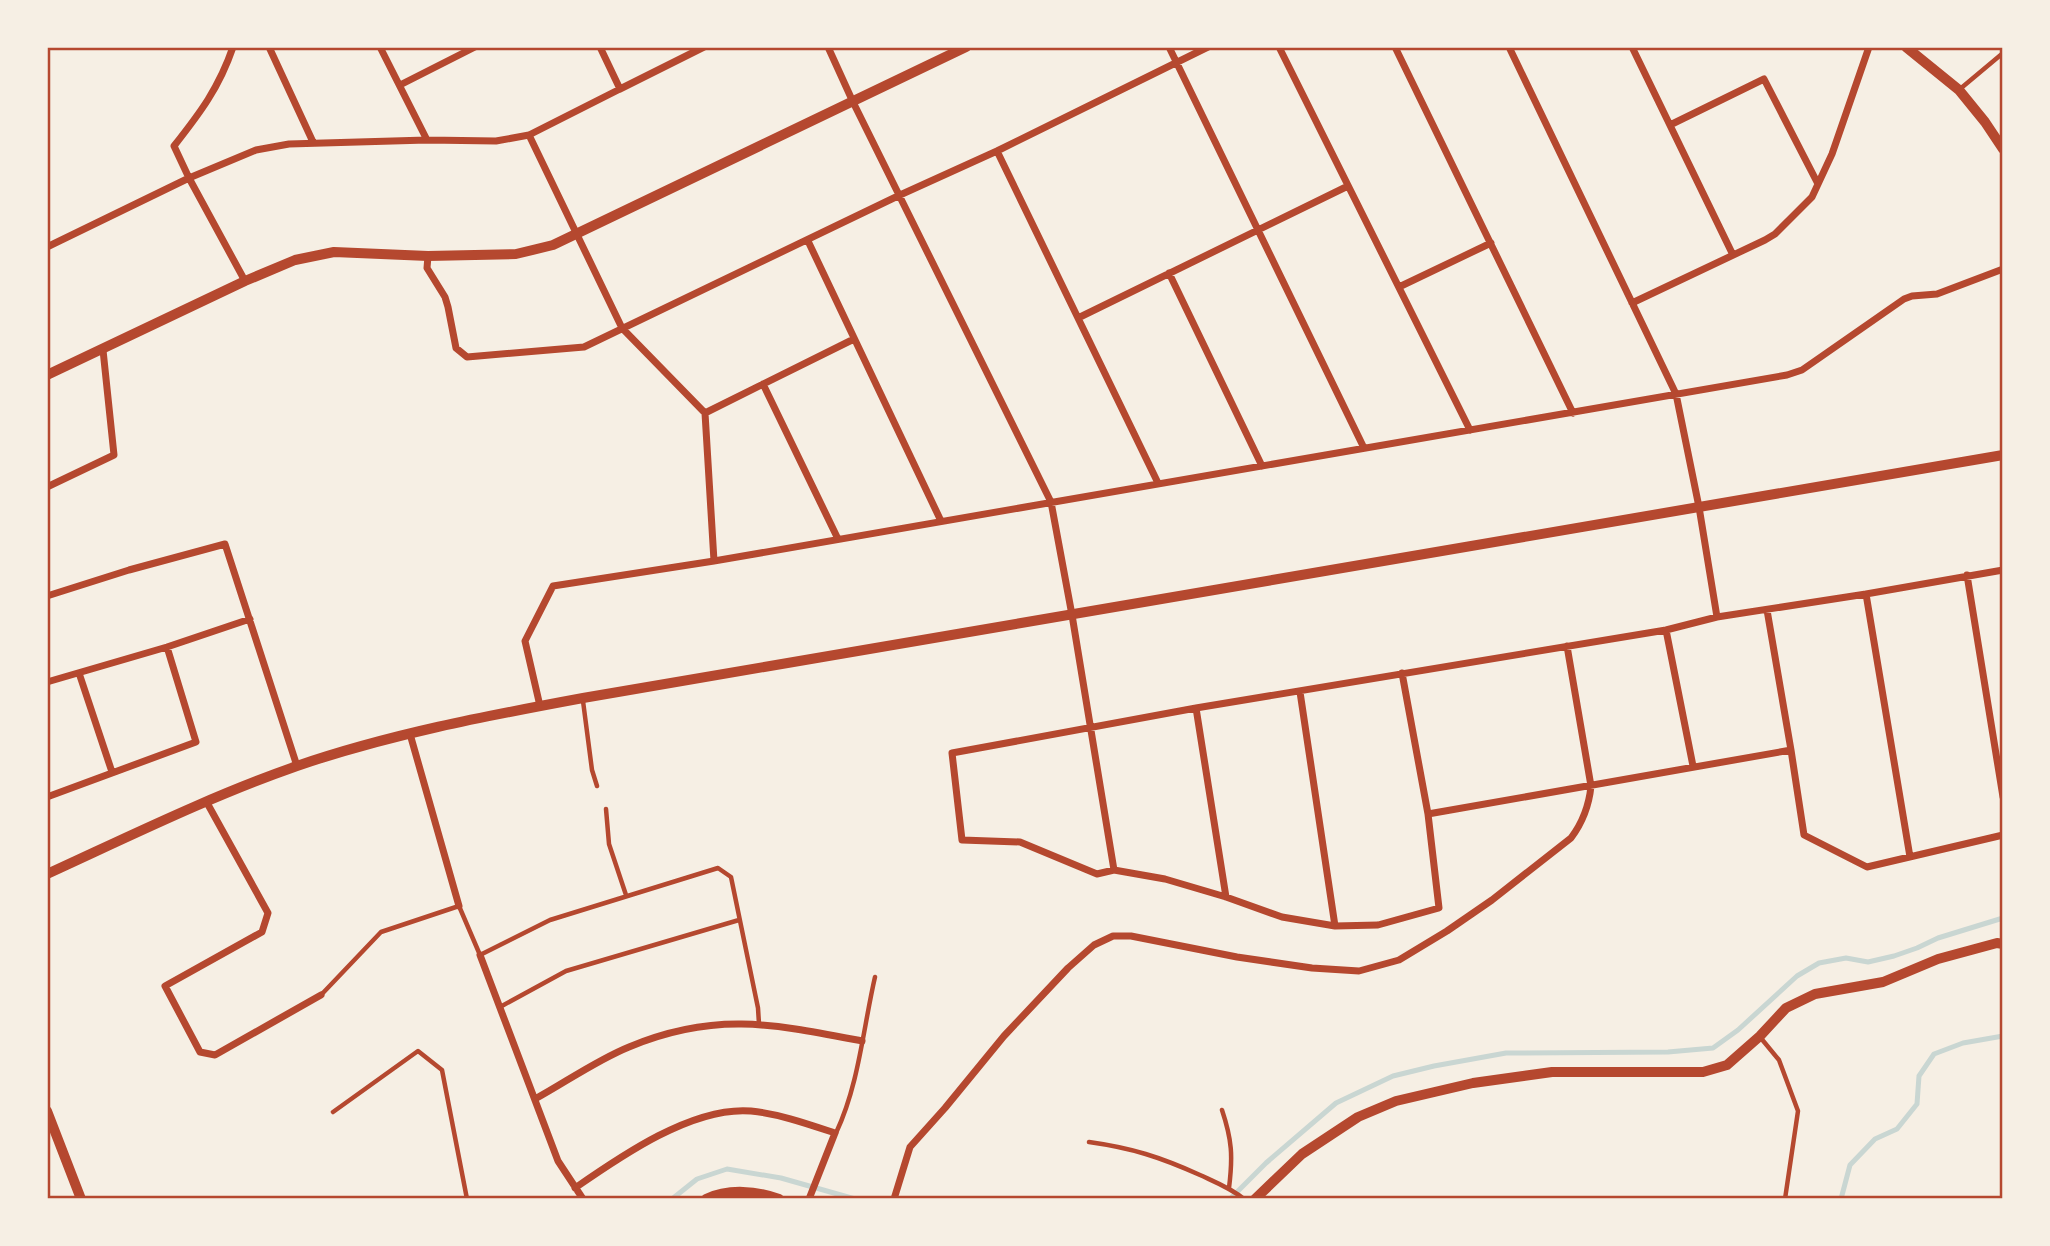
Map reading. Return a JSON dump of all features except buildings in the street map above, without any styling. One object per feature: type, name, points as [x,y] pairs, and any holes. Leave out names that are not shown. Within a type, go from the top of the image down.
[{"type":"main road","points":[[47,874],[206,801],[297,766],[463,721],[583,698],[2003,455]]},
{"type":"main road","points":[[47,1111],[81,1199]]},
{"type":"street","points":[[233,47],[220,81],[208,102],[174,146],[245,281]]},
{"type":"street","points":[[268,47],[313,142]]},
{"type":"street","points":[[380,47],[427,140]]},
{"type":"street","points":[[400,85],[475,47]]},
{"type":"street","points":[[600,47],[620,89]]},
{"type":"street","points":[[47,247],[190,177],[256,150],[313,142],[496,141],[529,135],[704,47]]},
{"type":"street","points":[[828,47],[1051,502],[1114,870]]},
{"type":"street","points":[[47,375],[295,260],[334,252],[428,256],[516,254],[553,245],[966,47]]},
{"type":"street","points":[[1169,47],[1364,448]]},
{"type":"street","points":[[428,256],[427,268],[445,297],[456,348],[467,357],[584,347],[1208,47]]},
{"type":"street","points":[[1279,47],[1470,430]]},
{"type":"street","points":[[1395,47],[1573,413]]},
{"type":"street","points":[[1509,47],[1676,394],[1699,507],[1717,617]]},
{"type":"street","points":[[1632,47],[1733,255]]},
{"type":"street","points":[[1632,303],[1765,240],[1775,234],[1812,197],[1832,154],[1869,47]]},
{"type":"street","points":[[1906,47],[1959,90],[2003,149]]},
{"type":"street","points":[[1670,125],[1764,79],[1818,184]]},
{"type":"street","points":[[529,135],[622,328],[705,413],[714,561]]},
{"type":"street","points":[[997,150],[1158,483]]},
{"type":"street","points":[[1078,318],[1348,186]]},
{"type":"street","points":[[808,241],[940,521]]},
{"type":"street","points":[[1399,287],[1491,243]]},
{"type":"street","points":[[540,706],[525,641],[553,586],[714,561],[1787,375],[1802,370],[1904,299],[1937,294],[2003,269]]},
{"type":"street","points":[[1169,273],[1262,466]]},
{"type":"street","points":[[705,413],[854,339]]},
{"type":"street","points":[[47,487],[114,454],[103,350]]},
{"type":"street","points":[[763,384],[838,539]]},
{"type":"street","points":[[47,596],[225,544],[297,766]]},
{"type":"street","points":[[1402,673],[1428,814],[1438,908],[1378,925],[1335,926],[1282,917],[1165,879],[1114,870],[1097,874],[1020,842],[962,841],[952,753],[1196,708],[1300,692],[1402,673],[1666,629],[1717,617],[2003,570]]},
{"type":"street","points":[[1967,575],[2003,797]]},
{"type":"street","points":[[1866,594],[1910,857]]},
{"type":"street","points":[[1767,610],[1804,835],[1867,867],[2003,835]]},
{"type":"street","points":[[47,682],[167,647],[250,619]]},
{"type":"street","points":[[1666,629],[1693,766]]},
{"type":"street","points":[[894,1199],[911,1146],[1004,1036],[1068,968],[1094,945],[1113,936],[1131,936],[1237,957],[1312,968],[1359,971],[1399,960],[1492,901],[1571,838],[1579,828],[1589,804],[1591,786],[1567,646]]},
{"type":"street","points":[[47,797],[196,742],[167,647]]},
{"type":"street","points":[[79,673],[112,772]]},
{"type":"street","points":[[1300,692],[1335,926]]},
{"type":"street","points":[[1196,708],[1226,897]]},
{"type":"street","points":[[410,734],[458,906]]},
{"type":"street","points":[[1428,814],[1791,750]]},
{"type":"street","points":[[206,801],[268,913],[262,932],[165,986],[200,1052],[215,1055],[321,995]]},
{"type":"street","points":[[1255,1199],[1302,1154],[1358,1118],[1396,1101],[1473,1083],[1552,1072],[1703,1072],[1727,1065],[1786,1008],[1815,994],[1884,982],[1938,959],[1997,943],[2003,944]]},
{"type":"street","points":[[480,955],[558,1161],[583,1199]]},
{"type":"street","points":[[535,1099],[628,1047],[694,1026],[760,1024],[862,1041]]},
{"type":"street","points":[[575,1188],[653,1139],[684,1125],[717,1114],[750,1111],[792,1119],[835,1133],[809,1199]]},
{"type":"street","points":[[706,1199],[736,1192],[762,1193],[779,1199]]},
{"type":"lane","points":[[1959,90],[2003,53]]},
{"type":"lane","points":[[583,698],[592,770],[597,786]]},
{"type":"lane","points":[[606,808],[609,844],[626,895]]},
{"type":"lane","points":[[321,995],[381,932],[458,906],[480,955],[550,920],[718,868],[731,877],[760,1024]]},
{"type":"lane","points":[[499,1007],[566,971],[739,920]]},
{"type":"lane","points":[[835,1133],[853,1090],[875,977]]},
{"type":"lane","points":[[1760,1036],[1779,1059],[1798,1111],[1785,1199]]},
{"type":"lane","points":[[332,1112],[418,1051],[442,1070],[467,1199]]},
{"type":"lane","points":[[1222,1110],[1230,1135],[1233,1163],[1229,1188]]},
{"type":"lane","points":[[1089,1142],[1141,1151],[1229,1188],[1244,1199]]},
{"type":"waterway","points":[[1230,1199],[1266,1163],[1336,1103],[1393,1076],[1506,1053],[1668,1052],[1713,1048],[1738,1030],[1797,976],[1819,963],[1846,958],[1868,962],[1894,956],[1938,938],[2003,918]]},
{"type":"waterway","points":[[1841,1199],[1850,1165],[1875,1139],[1897,1129],[1917,1104],[1919,1076],[1934,1054],[1963,1043],[2003,1036]]},
{"type":"waterway","points":[[672,1199],[697,1179],[727,1169],[781,1178],[855,1199]]}]
